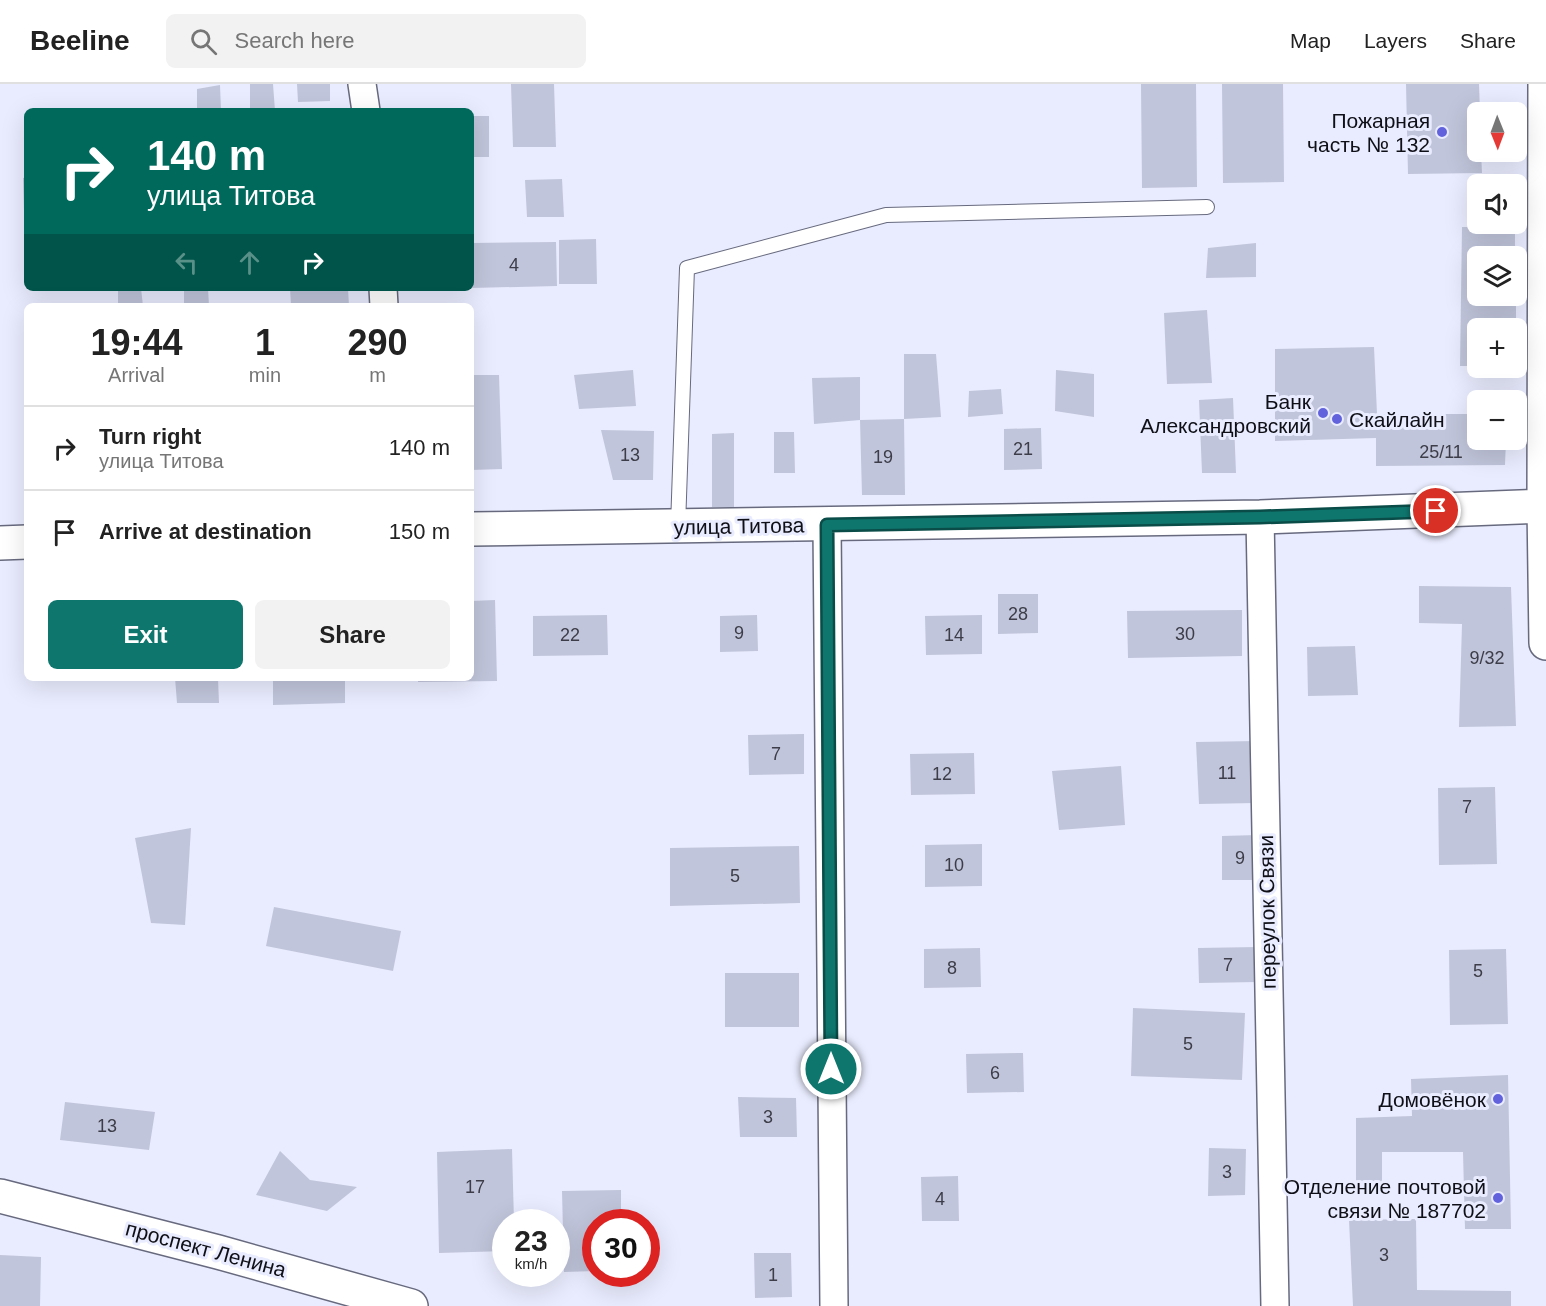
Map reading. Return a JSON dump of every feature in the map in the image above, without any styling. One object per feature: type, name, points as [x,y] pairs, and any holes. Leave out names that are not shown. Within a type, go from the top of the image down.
[{"type":"street","points":[[362,84],[366,108]]},
{"type":"street","points":[[1545,84],[1546,643]]},
{"type":"street","name":"улица Титова","points":[[474,529],[1260,517],[1545,506]]},
{"type":"street","name":"переулок Связи","points":[[1260,517],[1275,1306]]},
{"type":"street","points":[[827,525],[834,1306]]},
{"type":"street","points":[[0,543],[24,542]]},
{"type":"street","name":"проспект Ленина","points":[[0,1196],[218,1252],[411,1306]]},
{"type":"lane","points":[[678,526],[687,268],[886,215],[1207,207]]},
{"type":"building","points":[[250,84],[273,84],[275,108],[250,108]]},
{"type":"building","points":[[297,84],[330,84],[330,101],[298,102]]},
{"type":"building","points":[[511,84],[554,84],[556,147],[513,147]]},
{"type":"building","points":[[1141,84],[1196,84],[1197,187],[1142,188]]},
{"type":"building","points":[[1222,84],[1283,84],[1284,182],[1223,183]]},
{"type":"building","name":"Пожарная часть № 132","points":[[1406,84],[1479,84],[1480,102],[1467,102],[1467,162],[1481,162],[1482,173],[1408,174]]},
{"type":"building","points":[[220,85],[221,108],[197,108],[197,89]]},
{"type":"building","points":[[474,116],[489,116],[489,157],[474,157]]},
{"type":"building","points":[[562,179],[564,217],[527,217],[525,180]]},
{"type":"building","points":[[1462,227],[1467,227],[1467,234],[1515,234],[1515,246],[1467,246],[1467,306],[1516,306],[1516,318],[1467,318],[1467,366],[1460,366]]},
{"type":"building","points":[[596,239],[597,284],[559,284],[559,240]]},
{"type":"building","points":[[556,242],[557,286],[474,288],[474,243]]},
{"type":"building","points":[[1256,243],[1256,277],[1206,278],[1208,248]]},
{"type":"building","points":[[118,291],[141,291],[143,303],[118,303]]},
{"type":"building","points":[[184,291],[208,291],[209,303],[184,303]]},
{"type":"building","points":[[290,291],[348,291],[349,303],[291,303]]},
{"type":"building","points":[[1207,310],[1212,383],[1167,384],[1164,313]]},
{"type":"building","points":[[1374,347],[1377,414],[1467,414],[1467,450],[1506,450],[1505,465],[1376,466],[1376,438],[1275,441],[1275,349]]},
{"type":"building","points":[[904,354],[936,354],[941,417],[904,419]]},
{"type":"building","points":[[633,370],[636,406],[579,409],[574,375]]},
{"type":"building","points":[[1056,370],[1094,374],[1094,417],[1055,411]]},
{"type":"building","points":[[474,375],[499,375],[502,469],[474,470]]},
{"type":"building","points":[[860,377],[860,420],[814,424],[812,378]]},
{"type":"building","points":[[1001,389],[1003,414],[968,417],[969,391]]},
{"type":"building","points":[[1233,398],[1236,473],[1202,473],[1199,400]]},
{"type":"building","points":[[904,419],[905,495],[862,495],[860,420]]},
{"type":"building","points":[[1041,428],[1042,469],[1004,470],[1004,429]]},
{"type":"building","points":[[601,430],[654,431],[653,480],[613,480]]},
{"type":"building","points":[[774,432],[794,432],[795,473],[774,473]]},
{"type":"building","points":[[734,433],[734,507],[712,507],[712,434]]},
{"type":"building","points":[[1419,586],[1511,587],[1516,726],[1459,727],[1462,624],[1419,623]]},
{"type":"building","points":[[998,594],[1038,594],[1038,633],[998,634]]},
{"type":"building","points":[[495,600],[497,681],[418,682],[474,681],[474,601]]},
{"type":"building","points":[[1242,610],[1242,656],[1128,658],[1127,611]]},
{"type":"building","points":[[607,615],[608,655],[533,656],[533,616]]},
{"type":"building","points":[[757,615],[758,651],[720,652],[720,616]]},
{"type":"building","points":[[982,615],[982,654],[926,655],[925,616]]},
{"type":"building","points":[[1355,646],[1358,695],[1308,696],[1307,647]]},
{"type":"building","points":[[175,681],[218,681],[219,703],[177,703]]},
{"type":"building","points":[[273,681],[345,681],[345,703],[273,705]]},
{"type":"building","points":[[804,734],[804,774],[749,775],[748,735]]},
{"type":"building","points":[[1258,741],[1256,803],[1199,804],[1196,742]]},
{"type":"building","points":[[974,753],[975,794],[911,795],[910,754]]},
{"type":"building","points":[[1121,766],[1125,825],[1059,830],[1052,771]]},
{"type":"building","points":[[1495,787],[1497,864],[1439,865],[1438,788]]},
{"type":"building","points":[[191,828],[185,925],[151,923],[135,838]]},
{"type":"building","points":[[1258,835],[1259,880],[1222,880],[1222,836]]},
{"type":"building","points":[[982,844],[982,886],[925,887],[925,845]]},
{"type":"building","points":[[799,846],[800,903],[670,906],[670,848]]},
{"type":"building","points":[[274,907],[401,931],[393,971],[266,946]]},
{"type":"building","points":[[1258,947],[1258,982],[1199,983],[1198,948]]},
{"type":"building","points":[[980,948],[981,987],[924,988],[924,949]]},
{"type":"building","points":[[1506,949],[1508,1024],[1450,1025],[1449,950]]},
{"type":"building","points":[[725,973],[799,973],[799,1027],[725,1027]]},
{"type":"building","points":[[1133,1008],[1245,1013],[1242,1080],[1131,1076]]},
{"type":"building","points":[[1023,1053],[1024,1092],[967,1093],[966,1054]]},
{"type":"building","points":[[1508,1075],[1511,1229],[1465,1229],[1463,1152],[1382,1152],[1382,1189],[1356,1189],[1356,1118],[1412,1116],[1411,1079]]},
{"type":"building","points":[[738,1097],[796,1098],[797,1137],[740,1137]]},
{"type":"building","points":[[65,1102],[155,1112],[149,1150],[60,1140]]},
{"type":"building","points":[[1209,1148],[1246,1149],[1245,1195],[1208,1196]]},
{"type":"building","points":[[512,1149],[514,1209],[492,1209],[492,1251],[439,1253],[437,1152]]},
{"type":"building","points":[[280,1151],[310,1180],[357,1187],[327,1211],[256,1195]]},
{"type":"building","points":[[958,1176],[959,1221],[922,1221],[921,1177]]},
{"type":"building","points":[[621,1190],[621,1209],[582,1209],[582,1271],[570,1272],[570,1209],[562,1209],[562,1191]]},
{"type":"building","points":[[1416,1219],[1417,1290],[1511,1291],[1511,1306],[1353,1306],[1349,1220]]},
{"type":"building","points":[[754,1253],[791,1253],[792,1297],[755,1298]]},
{"type":"building","points":[[0,1255],[41,1257],[40,1306],[0,1306]]},
{"type":"place","name":"Пожарная часть № 132","points":[[1442,132]]},
{"type":"place","name":"Банк Александровский","points":[[1323,413]]},
{"type":"place","name":"Скайлайн","points":[[1337,419]]},
{"type":"place","name":"Домовёнок","points":[[1498,1099]]},
{"type":"place","name":"Отделение почтовой связи № 187702","points":[[1498,1198]]},
{"type":"route","points":[[831,1069],[827,525],[1260,517],[1436,511]]}]
